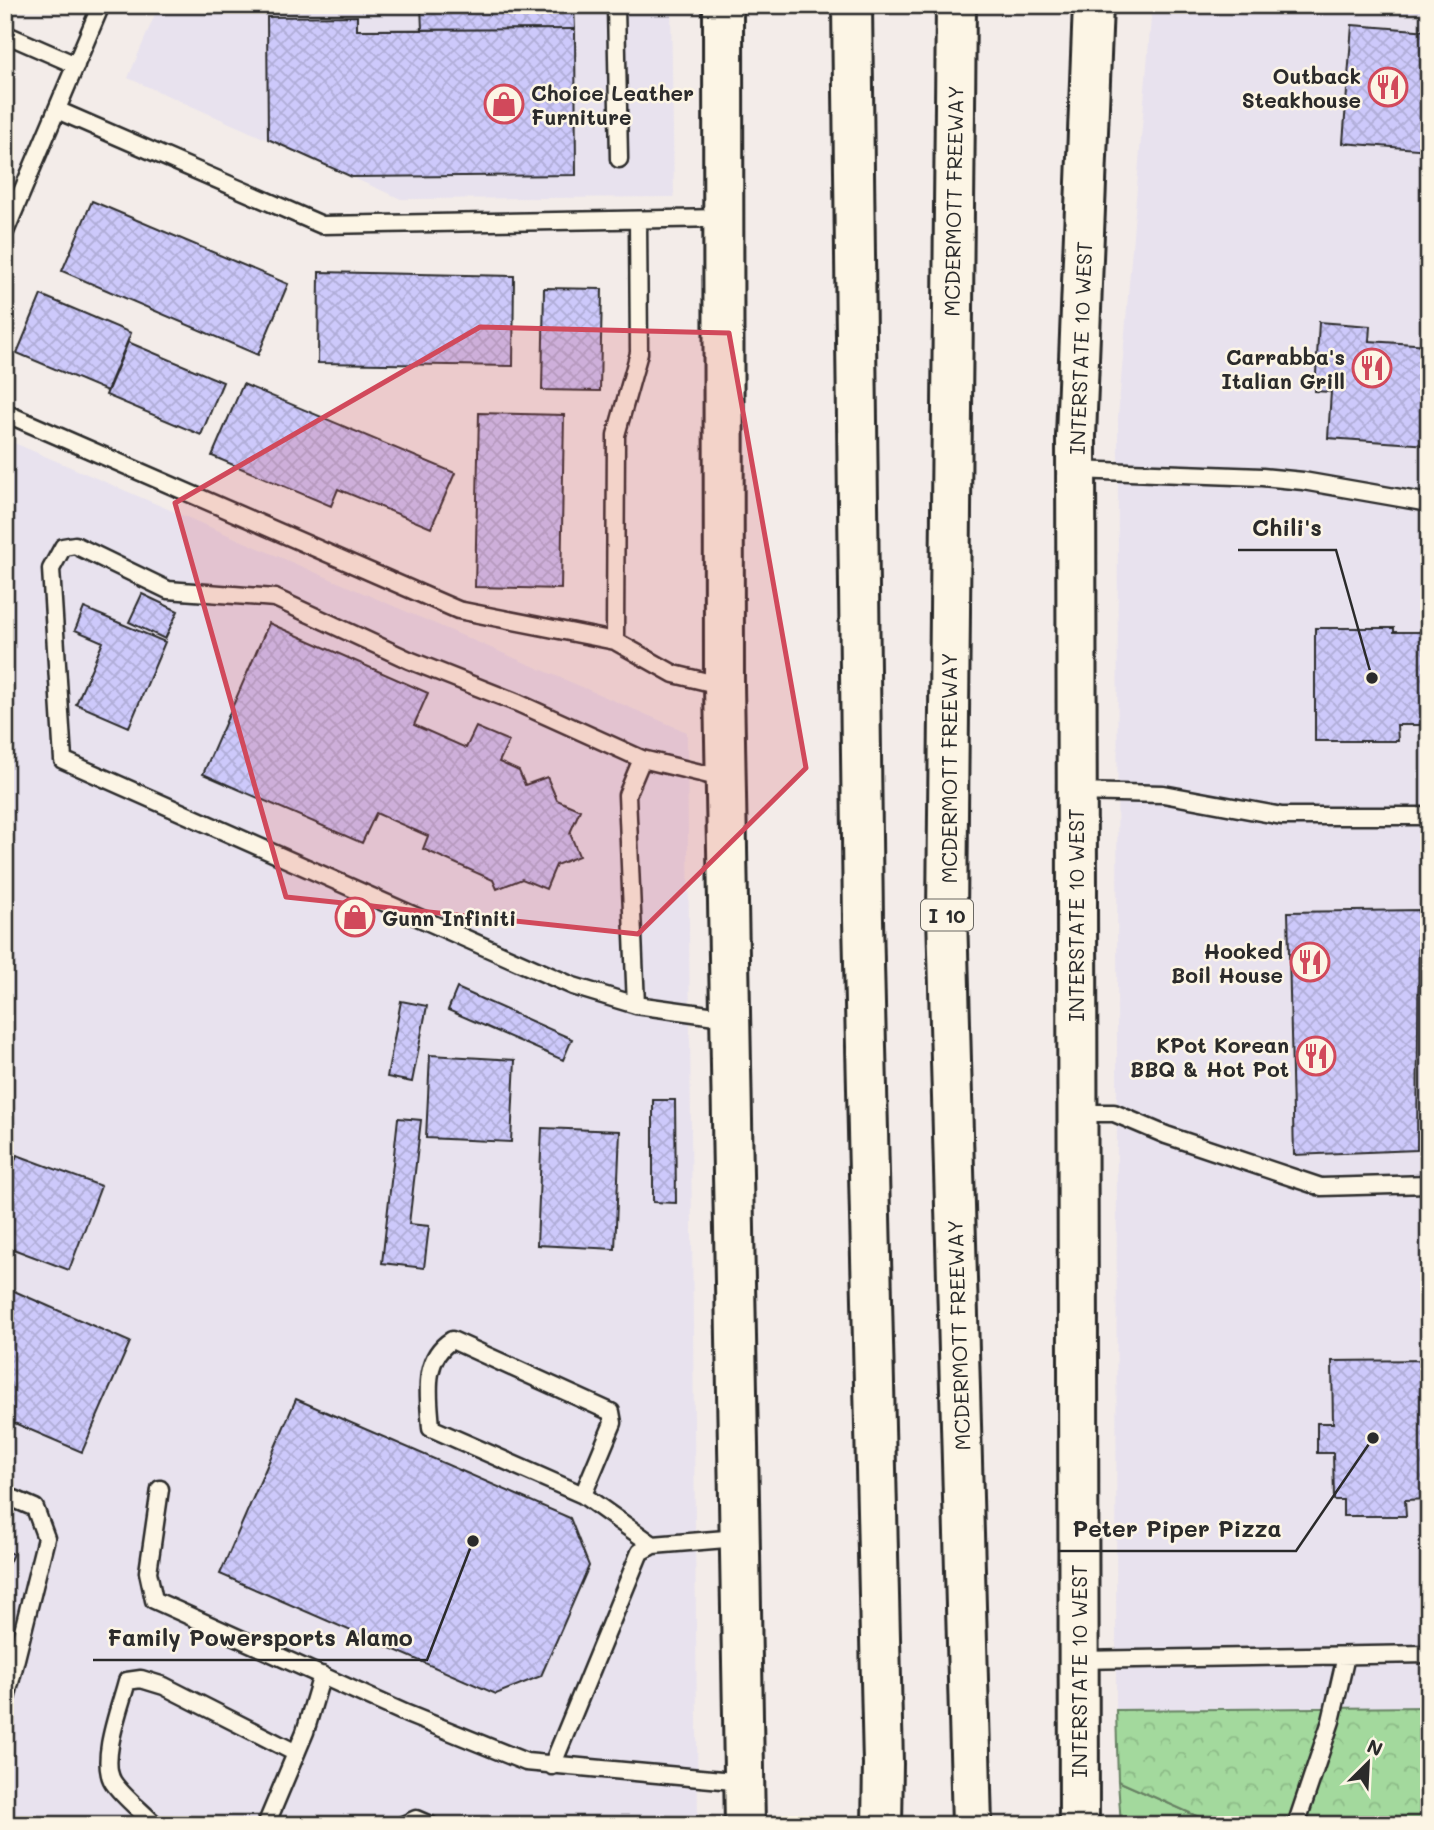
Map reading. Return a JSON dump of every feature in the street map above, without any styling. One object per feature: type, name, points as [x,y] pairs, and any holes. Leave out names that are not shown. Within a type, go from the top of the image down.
[{"type":"main road","points":[[723,5],[724,686],[745,1825]]},
{"type":"main road","points":[[852,5],[863,920],[883,1764],[882,1825]]},
{"type":"main road","name":"MCDERMOTT FREEWAY","points":[[956,5],[947,915],[972,1825]]},
{"type":"main road","name":"INTERSTATE 10 WEST","points":[[1079,1825],[1076,470],[1093,5]]},
{"type":"lane","points":[[5,232],[101,5]]},
{"type":"lane","points":[[616,5],[619,159]]},
{"type":"lane","points":[[5,34],[76,65]]},
{"type":"lane","points":[[57,110],[322,225],[723,218]]},
{"type":"lane","points":[[615,641],[616,435],[639,352],[638,220]]},
{"type":"lane","points":[[5,413],[458,610],[615,641],[674,674],[724,686]]},
{"type":"lane","points":[[1076,470],[1276,478],[1429,503]]},
{"type":"lane","points":[[726,779],[642,759],[518,703],[409,660],[275,598],[168,590],[75,545],[63,547],[51,569],[63,760],[573,986],[636,1005],[730,1018]]},
{"type":"lane","points":[[636,1005],[627,795],[642,759]]},
{"type":"lane","points":[[1075,792],[1163,794],[1282,816],[1429,816]]},
{"type":"lane","points":[[1076,1113],[1114,1113],[1166,1135],[1321,1187],[1429,1184]]},
{"type":"lane","points":[[583,1495],[613,1423],[611,1412],[452,1340],[444,1344],[427,1375],[431,1428],[583,1495],[653,1545]]},
{"type":"lane","points":[[160,1489],[148,1572],[155,1600],[526,1762],[744,1782]]},
{"type":"lane","points":[[5,1495],[35,1508],[46,1538],[5,1703]]},
{"type":"lane","points":[[552,1766],[591,1677],[629,1571],[640,1552],[653,1545],[738,1538]]},
{"type":"lane","points":[[1078,1660],[1429,1654]]},
{"type":"lane","points":[[1296,1825],[1331,1721],[1346,1656]]},
{"type":"lane","points":[[266,1825],[296,1753],[322,1675]]},
{"type":"lane","points":[[155,1825],[113,1782],[108,1771],[108,1756],[127,1681],[141,1679],[164,1686],[296,1753]]},
{"type":"lane","points":[[403,1825],[416,1819],[430,1825]]},
{"type":"highlighted area","points":[[480,327],[729,333],[806,768],[638,934],[286,897],[175,503]]},
{"type":"shaded area","points":[[159,5],[671,5],[674,197],[401,199],[128,78]]},
{"type":"shaded area","points":[[1152,5],[1429,5],[1429,1707],[1116,1710],[1118,417]]},
{"type":"shaded area","points":[[5,439],[687,732],[698,1825],[5,1825]]},
{"type":"green space","points":[[1429,1707],[1429,1825],[1217,1825],[1118,1781],[1116,1710]]},
{"type":"green space","points":[[1118,1781],[1217,1825],[1121,1825]]},
{"type":"building","points":[[421,5],[574,5],[575,29],[422,30]]},
{"type":"building","points":[[357,16],[357,30],[575,29],[576,175],[352,177],[268,139],[267,17]]},
{"type":"building","name":"Outback Steakhouse","points":[[1352,25],[1429,31],[1429,150],[1343,143]]},
{"type":"building","points":[[92,201],[288,284],[258,355],[62,271]]},
{"type":"building","points":[[319,272],[514,276],[513,366],[318,363]]},
{"type":"building","points":[[544,288],[602,289],[600,391],[542,390]]},
{"type":"building","points":[[41,295],[131,333],[107,391],[17,353]]},
{"type":"building","name":"Carrabba's Italian Grill","points":[[1319,322],[1370,326],[1369,341],[1429,345],[1429,445],[1328,438],[1331,392],[1315,391]]},
{"type":"building","points":[[128,342],[223,382],[201,435],[106,395]]},
{"type":"building","points":[[243,384],[455,473],[431,528],[338,489],[331,506],[212,456]]},
{"type":"building","points":[[479,413],[564,415],[561,589],[475,587]]},
{"type":"building","points":[[142,594],[178,611],[165,639],[129,622]]},
{"type":"building","points":[[84,608],[165,642],[129,727],[76,704],[103,642],[75,630]]},
{"type":"building","points":[[269,623],[428,693],[414,725],[466,748],[476,727],[509,741],[499,762],[519,771],[525,785],[547,777],[557,800],[580,810],[570,833],[579,856],[556,865],[546,889],[522,879],[497,889],[493,880],[423,849],[428,836],[376,813],[362,843],[203,774]]},
{"type":"building","points":[[1315,628],[1394,628],[1394,632],[1429,632],[1429,725],[1397,725],[1398,741],[1315,741]]},
{"type":"building","points":[[1419,910],[1417,1150],[1294,1155],[1288,912]]},
{"type":"building","points":[[457,988],[572,1039],[563,1060],[448,1010]]},
{"type":"building","points":[[401,1001],[427,1006],[412,1082],[387,1077]]},
{"type":"building","points":[[430,1055],[515,1060],[511,1142],[426,1138]]},
{"type":"building","points":[[653,1100],[675,1100],[676,1203],[653,1202]]},
{"type":"building","points":[[398,1118],[421,1120],[409,1224],[429,1226],[424,1268],[382,1263]]},
{"type":"building","points":[[542,1128],[620,1131],[615,1249],[537,1245]]},
{"type":"building","points":[[17,1155],[101,1186],[69,1270],[5,1246],[5,1187]]},
{"type":"building","points":[[5,1287],[130,1342],[82,1452],[5,1419]]},
{"type":"building","points":[[1429,1360],[1429,1499],[1405,1500],[1406,1516],[1343,1516],[1343,1500],[1334,1500],[1333,1453],[1317,1453],[1317,1423],[1333,1423],[1332,1361]]},
{"type":"building","points":[[296,1399],[570,1518],[589,1566],[541,1676],[496,1694],[220,1574]]},
{"type":"building","points":[[5,1551],[13,1554],[5,1571]]},
{"type":"place","name":"Outback Steakhouse","points":[[1388,87]]},
{"type":"place","name":"Choice Leather Furniture","points":[[504,104]]},
{"type":"place","name":"Carrabba's Italian Grill","points":[[1372,368]]},
{"type":"place","name":"Chili's","points":[[1372,678]]},
{"type":"place","name":"Gunn Infiniti","points":[[355,917]]},
{"type":"place","name":"Hooked Boil House","points":[[1310,962]]},
{"type":"place","name":"KPot Korean BBQ & Hot Pot","points":[[1316,1056]]},
{"type":"place","name":"Peter Piper Pizza","points":[[1373,1438]]},
{"type":"place","name":"Family Powersports Alamo","points":[[473,1541]]}]
